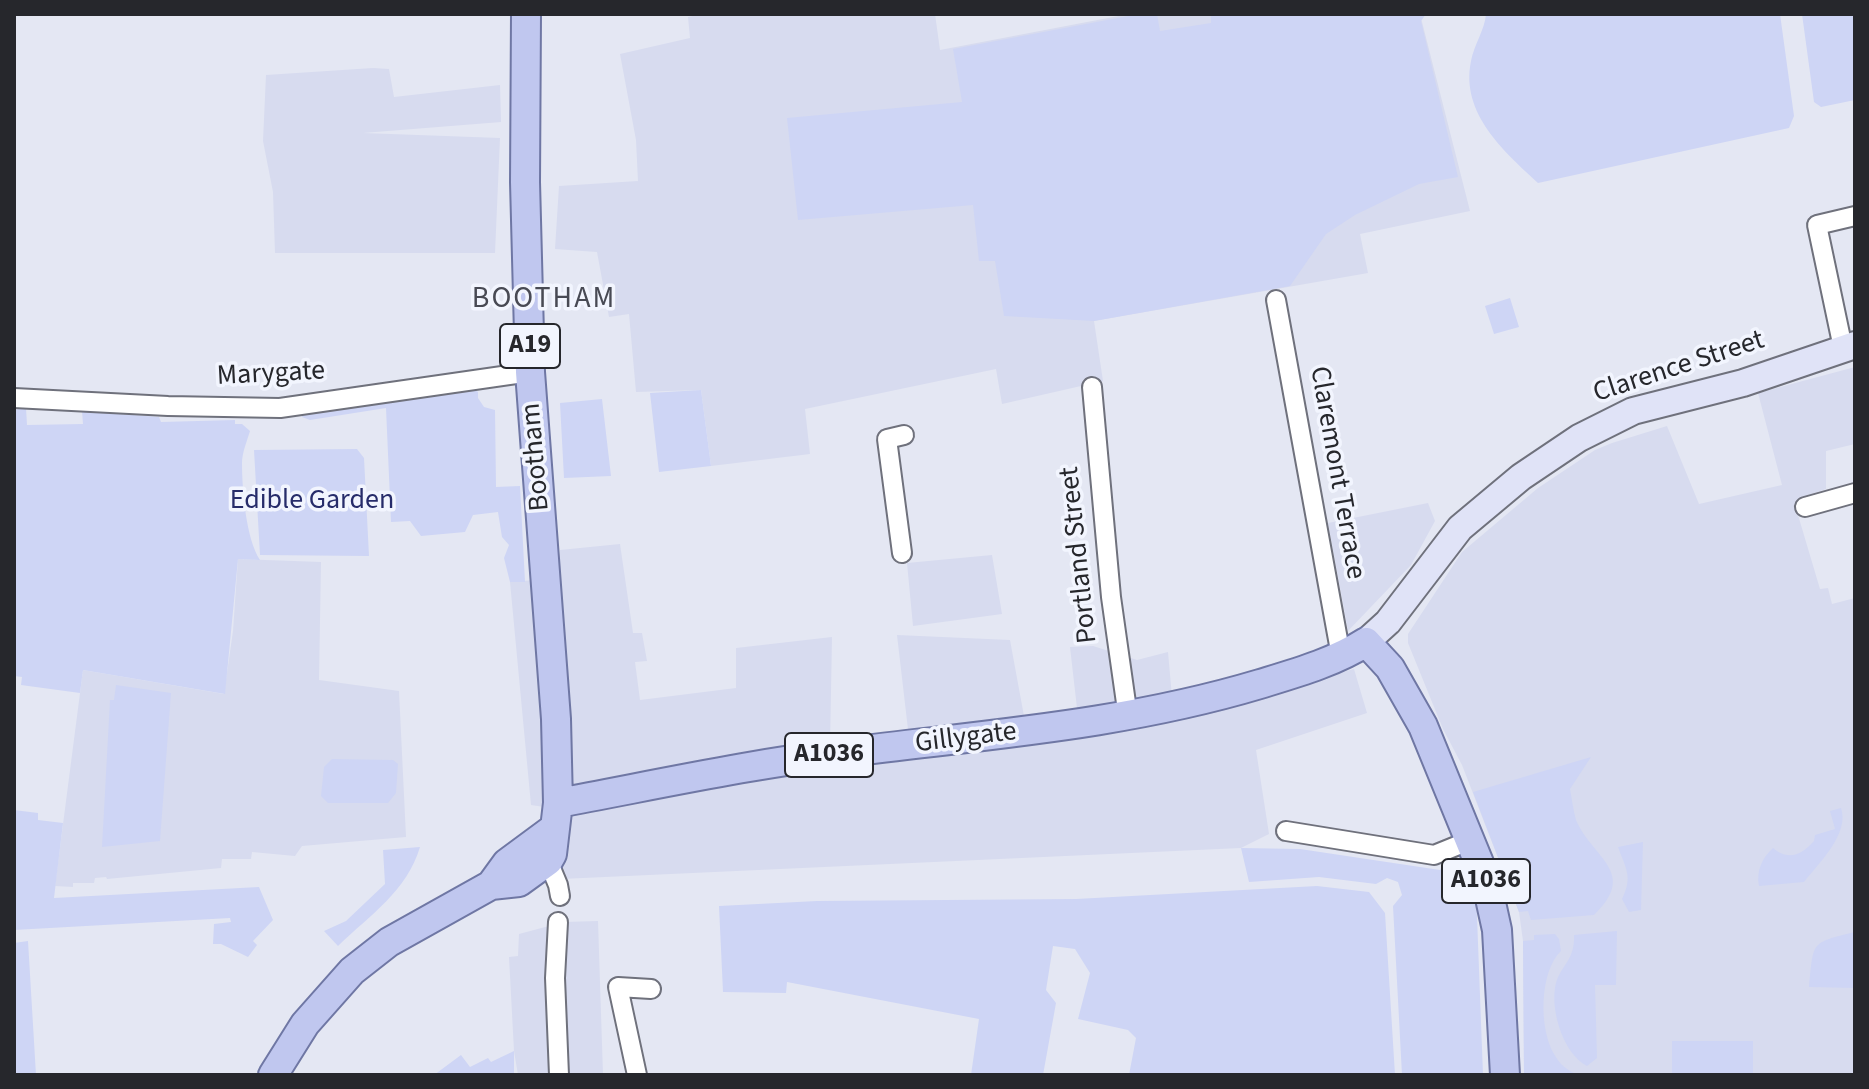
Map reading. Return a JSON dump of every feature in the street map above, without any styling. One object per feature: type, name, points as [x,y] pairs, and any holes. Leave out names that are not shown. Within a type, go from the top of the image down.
[{"type":"main road","name":"Bootham","points":[[526,14],[525,182],[530,372],[552,639],[555,816],[552,854],[548,861]]},
{"type":"main road","name":"Clarence Street","points":[[1366,642],[1388,622],[1460,528],[1521,477],[1579,438],[1633,411],[1743,383],[1849,346]]},
{"type":"main road","name":"Gillygate","points":[[555,816],[813,757],[1029,732],[1128,717],[1251,686],[1341,656],[1366,642]]},
{"type":"main road","name":"A1036","points":[[1366,642],[1390,668],[1430,741],[1486,880],[1497,930],[1505,1075]]},
{"type":"main road","name":"A1036","points":[[491,885],[507,863],[555,816]]},
{"type":"main road","name":"A1036","points":[[273,1075],[305,1024],[352,971],[389,942],[491,885],[519,882],[548,861]]},
{"type":"street","points":[[1849,346],[1817,225],[1855,216]]},
{"type":"street","name":"Claremont Terrace","points":[[1276,300],[1341,656]]},
{"type":"street","name":"Marygate","points":[[14,398],[280,408],[530,372]]},
{"type":"street","name":"Portland Street","points":[[1092,387],[1111,597],[1128,717]]},
{"type":"street","points":[[902,553],[887,439],[904,435]]},
{"type":"street","points":[[1805,507],[1855,493]]},
{"type":"street","points":[[1286,831],[1434,855],[1471,840]]},
{"type":"street","points":[[548,861],[560,896]]},
{"type":"street","points":[[558,922],[555,978],[559,1075]]},
{"type":"street","points":[[637,1075],[618,987],[651,989]]},
{"type":"shaded area","points":[[702,14],[935,14],[940,50],[1129,14],[1420,14],[1470,211],[1360,234],[1368,273],[1094,321],[1103,381],[1002,404],[996,369],[805,409],[810,454],[711,466],[701,390],[636,392],[629,314],[609,317],[597,252],[555,249],[559,186],[638,181],[636,140],[620,54],[690,38],[688,17]]},
{"type":"shaded area","points":[[389,69],[394,97],[500,85],[501,122],[363,133],[500,138],[495,253],[275,253],[273,192],[263,141],[266,75]]},
{"type":"shaded area","points":[[1855,367],[1855,444],[1826,451],[1826,489],[1805,496],[1808,512],[1798,515],[1820,589],[1828,588],[1832,604],[1855,598],[1855,1075],[1524,1075],[1523,941],[1519,912],[1462,765],[1443,729],[1408,643],[1408,634],[1462,552],[1538,488],[1595,450],[1612,443],[1667,426],[1699,504],[1782,485],[1758,393]]},
{"type":"shaded area","points":[[1428,503],[1435,521],[1411,565],[1348,631],[1328,523]]},
{"type":"shaded area","points":[[620,544],[633,633],[642,633],[647,661],[635,662],[640,700],[736,688],[736,648],[832,637],[830,746],[909,738],[897,635],[1010,640],[1026,727],[1078,717],[1070,647],[1093,646],[1137,660],[1168,652],[1172,697],[1254,696],[1354,669],[1367,713],[1256,750],[1269,834],[1241,848],[561,879],[551,808],[531,805],[510,582],[560,578],[560,550]]},
{"type":"shaded area","points":[[992,555],[1002,614],[913,626],[907,563]]},
{"type":"shaded area","points":[[238,559],[321,562],[319,680],[399,691],[406,837],[302,846],[295,856],[252,852],[251,859],[222,859],[221,868],[95,878],[94,883],[55,886],[83,670],[224,694],[233,631]]},
{"type":"shaded area","points":[[598,921],[603,1075],[518,1075],[509,957],[518,956],[519,934],[564,922]]},
{"type":"green space","points":[[1139,14],[1157,14],[1160,31],[1211,23],[1211,14],[1426,14],[1421,21],[1458,177],[1419,184],[1355,215],[1326,234],[1290,286],[1094,321],[1004,316],[995,261],[979,261],[973,205],[798,220],[787,118],[962,102],[953,49]]},
{"type":"green space","points":[[1486,14],[1780,14],[1794,116],[1789,128],[1538,183],[1499,145],[1472,98],[1469,80],[1471,61]]},
{"type":"green space","points":[[1802,14],[1855,14],[1855,100],[1821,107],[1814,102]]},
{"type":"green space","points":[[1510,298],[1519,327],[1494,334],[1485,306]]},
{"type":"green space","points":[[471,387],[478,392],[484,407],[495,410],[496,487],[520,486],[525,582],[510,582],[504,558],[509,545],[502,537],[498,512],[473,515],[465,532],[421,536],[410,521],[391,522],[386,408],[310,420],[302,417],[302,413]]},
{"type":"green space","points":[[701,390],[711,466],[659,472],[650,393]]},
{"type":"green space","points":[[602,399],[611,476],[564,478],[560,403]]},
{"type":"green space","points":[[26,408],[27,425],[83,424],[82,411],[159,417],[161,422],[235,420],[235,424],[242,424],[250,431],[242,459],[243,486],[248,527],[260,560],[238,559],[225,694],[83,670],[80,693],[21,685],[22,677],[14,676],[14,410]]},
{"type":"green space","name":"Edible Garden","points":[[357,449],[364,458],[369,556],[260,555],[254,450]]},
{"type":"green space","points":[[116,685],[171,693],[160,841],[102,847],[110,700],[114,700]]},
{"type":"green space","points":[[1591,757],[1570,789],[1576,820],[1608,866],[1612,887],[1607,900],[1594,915],[1531,920],[1528,911],[1519,912],[1473,792]]},
{"type":"green space","points":[[332,759],[393,760],[398,764],[396,793],[388,803],[328,803],[321,796],[324,767]]},
{"type":"green space","points":[[1841,808],[1843,818],[1837,838],[1804,882],[1759,886],[1761,865],[1773,848],[1789,855],[1800,853],[1814,841],[1815,835],[1835,829],[1830,811]]},
{"type":"green space","points":[[14,810],[38,813],[38,820],[63,823],[54,898],[259,887],[273,920],[253,941],[257,945],[248,957],[221,944],[213,944],[214,924],[231,922],[230,918],[14,930]]},
{"type":"green space","points":[[1643,842],[1641,910],[1629,912],[1622,899],[1628,879],[1618,847]]},
{"type":"green space","points":[[420,847],[414,863],[397,889],[338,946],[324,931],[346,921],[385,884],[383,850]]},
{"type":"green space","points":[[1241,848],[1300,849],[1440,870],[1443,864],[1450,862],[1467,875],[1476,890],[1483,1075],[1402,1075],[1393,906],[1402,895],[1398,882],[1387,878],[1376,884],[1319,877],[1249,882]]},
{"type":"green space","points":[[1317,886],[1369,892],[1385,913],[1395,1075],[1129,1075],[1136,1038],[1128,1030],[1078,1019],[1090,973],[1075,949],[1053,946],[1046,990],[1056,1003],[1043,1075],[971,1075],[979,1019],[787,982],[786,993],[723,992],[719,906],[817,901],[1076,899]]},
{"type":"green space","points":[[1617,931],[1616,985],[1595,985],[1597,1058],[1587,1066],[1572,1052],[1561,1032],[1555,1009],[1555,988],[1572,952],[1574,935]]},
{"type":"green space","points":[[1855,932],[1855,988],[1809,987],[1817,947],[1829,939]]},
{"type":"green space","points":[[1555,934],[1561,951],[1554,960],[1545,986],[1546,1030],[1554,1054],[1567,1069],[1578,1075],[1524,1075],[1523,941],[1534,940],[1534,935]]},
{"type":"green space","points":[[28,941],[36,1075],[14,1075],[14,943]]},
{"type":"green space","points":[[1672,1041],[1753,1041],[1753,1075],[1672,1075]]},
{"type":"green space","points":[[514,1051],[514,1073],[510,1075],[434,1075],[461,1055],[470,1067],[488,1058],[491,1062]]},
{"type":"district","name":"BOOTHAM","points":[[544,300]]}]
